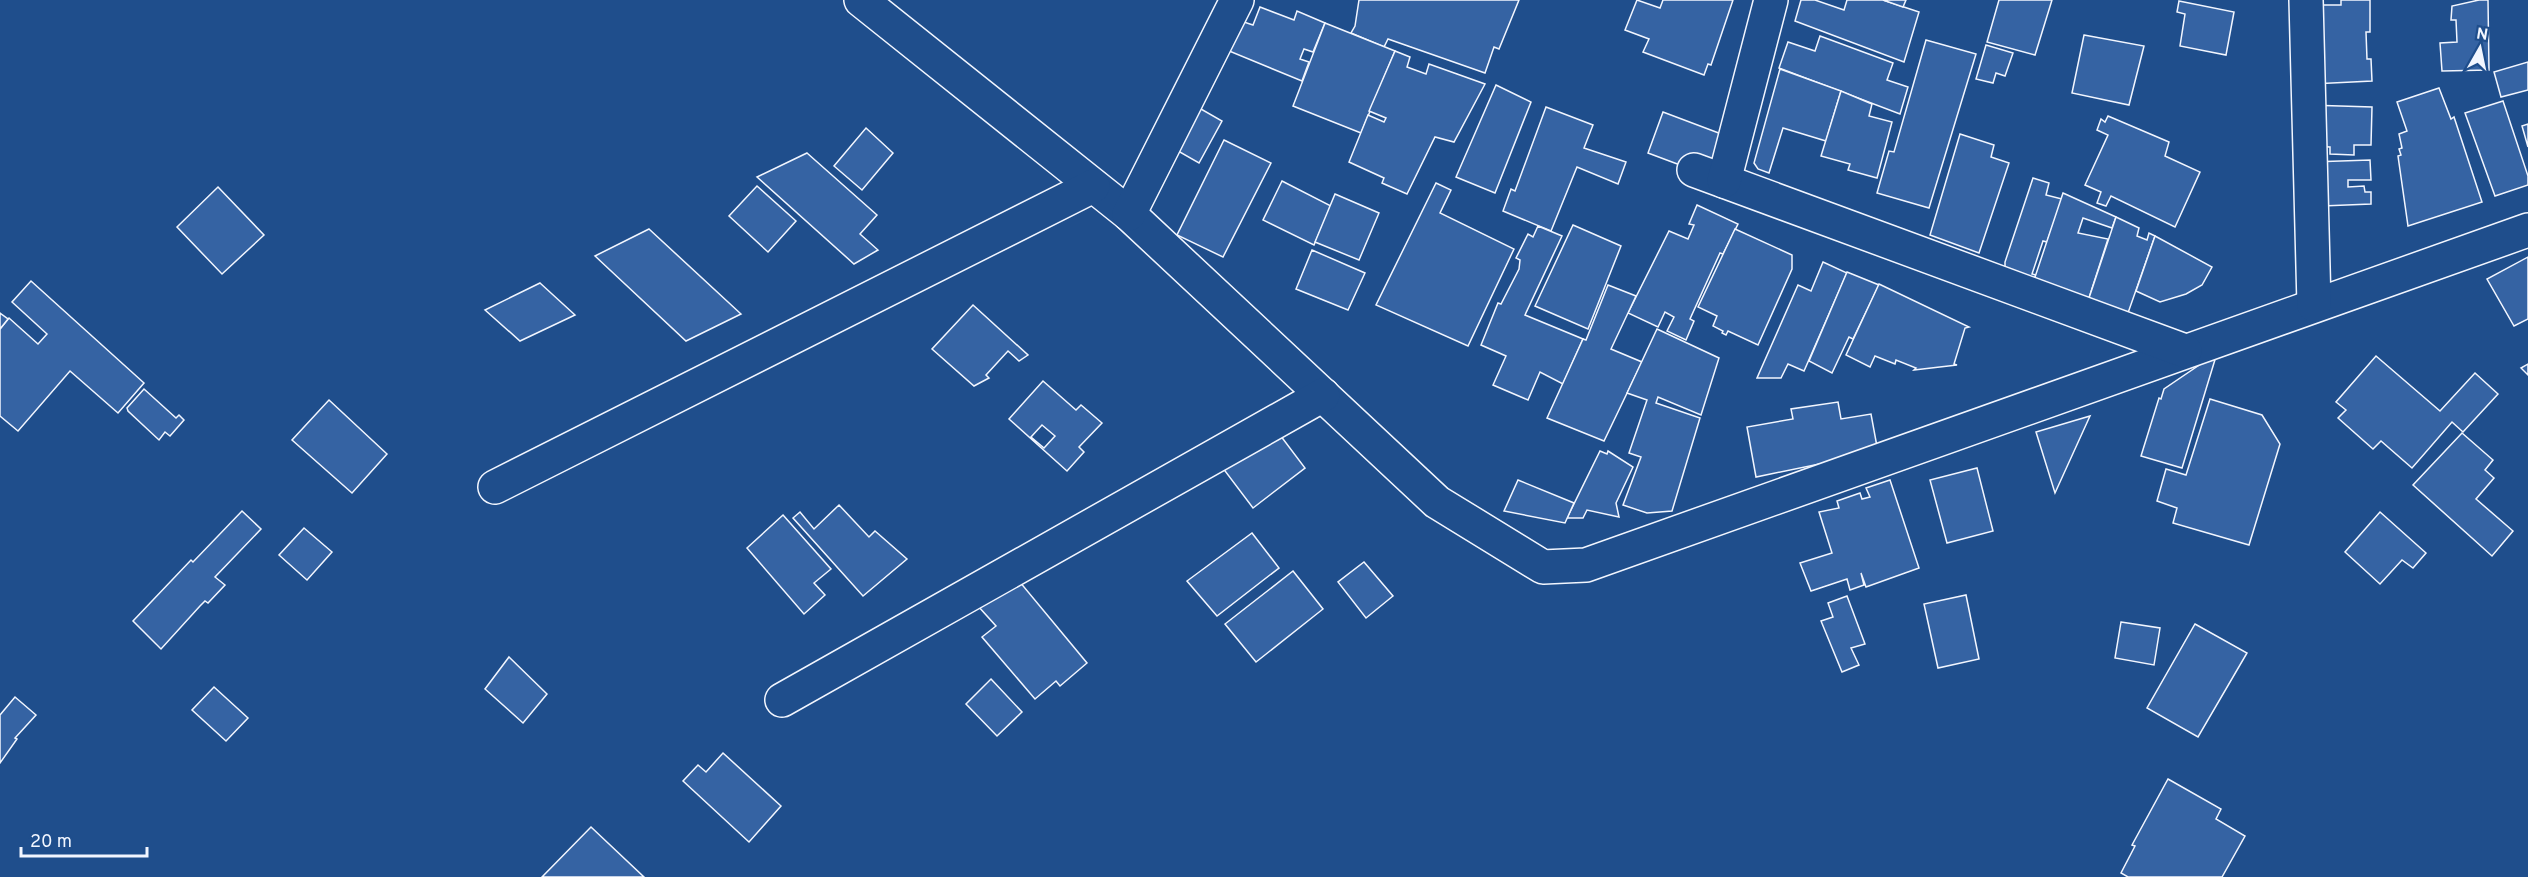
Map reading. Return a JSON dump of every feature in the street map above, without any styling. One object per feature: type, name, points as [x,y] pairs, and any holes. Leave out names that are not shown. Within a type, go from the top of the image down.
[{"type":"street","points":[[861,0],[1129,214],[1437,502],[1543,567],[1586,565],[2528,230]]},
{"type":"street","points":[[1129,214],[1238,0]]},
{"type":"street","points":[[1771,0],[1709,175],[2185,351]]},
{"type":"street","points":[[2306,0],[2314,305]]},
{"type":"street","points":[[495,487],[1093,186]]},
{"type":"street","points":[[782,700],[1323,395]]},
{"type":"building","points":[[1359,0],[1519,0],[1499,49],[1494,47],[1485,73],[1388,39],[1384,47],[1351,33],[1355,26]]},
{"type":"building","points":[[1637,0],[1660,8],[1663,0],[1733,0],[1711,65],[1708,64],[1704,75],[1643,52],[1649,39],[1625,30]]},
{"type":"building","points":[[1801,0],[1815,0],[1844,10],[1847,0],[1883,0],[1919,12],[1904,62],[1795,21]]},
{"type":"building","points":[[1883,0],[1906,0],[1903,7]]},
{"type":"building","points":[[1999,0],[2052,0],[2035,55],[1987,42]]},
{"type":"building","points":[[2341,0],[2370,0],[2370,32],[2366,32],[2367,59],[2371,59],[2372,81],[2312,84],[2305,5],[2341,5]]},
{"type":"building","points":[[2488,0],[2489,70],[2442,71],[2440,43],[2457,42],[2456,20],[2451,20],[2452,6]]},
{"type":"building","points":[[2179,1],[2234,12],[2226,55],[2180,46],[2185,14],[2177,12]]},
{"type":"building","points":[[1260,7],[1294,20],[1297,11],[1325,23],[1313,52],[1304,49],[1300,59],[1309,62],[1302,81],[1217,46],[1241,21],[1253,25]]},
{"type":"building","points":[[1325,23],[1395,51],[1361,133],[1293,106]]},
{"type":"building","points":[[2084,35],[2144,46],[2129,105],[2072,93]]},
{"type":"building","points":[[1820,36],[1893,63],[1887,80],[1908,87],[1900,114],[1779,68],[1788,42],[1815,51]]},
{"type":"building","points":[[1926,40],[1976,54],[1929,208],[1877,193],[1889,151],[1894,152]]},
{"type":"building","points":[[1986,45],[2013,53],[2005,76],[1996,73],[1993,83],[1976,79]]},
{"type":"building","points":[[1395,51],[1410,57],[1407,67],[1426,74],[1429,64],[1485,84],[1454,142],[1435,137],[1407,194],[1382,183],[1384,178],[1349,162],[1368,115],[1384,122],[1386,118],[1369,111]]},
{"type":"building","points":[[2528,62],[2528,90],[2501,97],[2494,72]]},
{"type":"building","points":[[1780,69],[1841,91],[1826,141],[1783,128],[1769,173],[1758,169],[1754,163]]},
{"type":"building","points":[[1496,85],[1531,102],[1495,193],[1456,177]]},
{"type":"building","points":[[2439,88],[2451,119],[2454,117],[2482,202],[2408,226],[2398,156],[2401,155],[2399,149],[2402,148],[2399,134],[2407,131],[2397,102]]},
{"type":"building","points":[[1841,91],[1872,104],[1869,116],[1892,122],[1877,178],[1848,170],[1850,164],[1821,156]]},
{"type":"building","points":[[1187,101],[1222,121],[1199,163],[1164,143]]},
{"type":"building","points":[[2503,101],[2528,176],[2528,185],[2495,196],[2465,113]]},
{"type":"building","points":[[2308,105],[2372,107],[2371,145],[2354,145],[2354,155],[2330,154],[2330,147],[2307,146]]},
{"type":"building","points":[[1546,107],[1593,125],[1584,148],[1626,162],[1618,184],[1577,167],[1551,231],[1503,211],[1511,189],[1515,191]]},
{"type":"building","points":[[1663,112],[1724,135],[1712,177],[1648,153]]},
{"type":"building","points":[[2108,116],[2169,142],[2165,156],[2200,172],[2175,227],[2111,196],[2106,206],[2097,203],[2101,192],[2085,185],[2108,135],[2097,130],[2101,119],[2105,122]]},
{"type":"building","points":[[2528,124],[2528,147],[2522,126]]},
{"type":"building","points":[[866,128],[893,153],[862,190],[834,166]]},
{"type":"building","points":[[1960,134],[1994,145],[1991,157],[2009,163],[1979,253],[1930,235]]},
{"type":"building","points":[[1224,140],[1271,163],[1223,257],[1177,235]]},
{"type":"building","points":[[807,153],[877,215],[860,234],[878,250],[854,264],[757,177]]},
{"type":"building","points":[[2370,160],[2371,180],[2348,180],[2348,187],[2364,186],[2365,192],[2371,192],[2371,204],[2322,206],[2311,162]]},
{"type":"building","points":[[2033,178],[2049,183],[2046,195],[2062,199],[2047,242],[2043,241],[2032,274],[2036,275],[2034,280],[2005,275],[2005,262]]},
{"type":"building","points":[[1282,181],[1331,206],[1314,245],[1263,220]]},
{"type":"building","points":[[1436,183],[1451,190],[1440,213],[1514,249],[1468,346],[1376,305]]},
{"type":"building","points":[[757,186],[796,221],[768,252],[729,216]]},
{"type":"building","points":[[218,187],[264,235],[222,274],[177,227]]},
{"type":"building","points":[[2063,193],[2116,217],[2112,228],[2083,218],[2078,233],[2108,239],[2087,304],[2034,280]]},
{"type":"building","points":[[1335,194],[1379,213],[1359,260],[1315,242]]},
{"type":"building","points":[[1697,205],[1738,224],[1723,254],[1720,253],[1690,319],[1694,321],[1686,340],[1667,331],[1674,317],[1665,312],[1658,327],[1628,313],[1669,231],[1688,239],[1694,225],[1689,224]]},
{"type":"building","points":[[2116,217],[2139,228],[2137,236],[2147,240],[2149,233],[2155,236],[2128,313],[2087,304]]},
{"type":"building","points":[[1573,225],[1621,246],[1588,329],[1535,306]]},
{"type":"building","points":[[1538,226],[1562,236],[1525,315],[1583,339],[1563,384],[1540,372],[1528,400],[1493,385],[1506,356],[1481,345],[1498,303],[1501,304],[1519,269],[1520,260],[1516,258],[1528,234],[1533,237]]},
{"type":"building","points":[[649,229],[741,314],[686,341],[595,256]]},
{"type":"building","points":[[1735,229],[1792,255],[1792,269],[1758,345],[1728,331],[1726,335],[1722,333],[1723,331],[1713,326],[1717,316],[1698,307]]},
{"type":"building","points":[[2155,236],[2212,267],[2202,285],[2186,294],[2160,302],[2136,291]]},
{"type":"building","points":[[1312,250],[1365,273],[1348,310],[1296,289]]},
{"type":"building","points":[[2528,257],[2528,319],[2514,326],[2487,279]]},
{"type":"building","points":[[1823,262],[1847,273],[1804,371],[1788,364],[1781,378],[1757,378],[1798,285],[1811,291]]},
{"type":"building","points":[[1847,272],[1879,285],[1853,339],[1849,337],[1832,373],[1809,361]]},
{"type":"building","points":[[31,281],[144,383],[118,413],[70,371],[18,431],[0,416],[0,329],[9,318],[38,344],[47,334],[12,302]]},
{"type":"building","points":[[540,283],[575,315],[520,341],[485,310]]},
{"type":"building","points":[[1879,284],[1969,327],[1965,328],[1954,364],[1957,365],[1914,370],[1916,368],[1896,360],[1895,364],[1875,356],[1870,367],[1846,355]]},
{"type":"building","points":[[1608,285],[1636,296],[1611,349],[1642,362],[1604,441],[1547,418],[1583,339],[1586,340]]},
{"type":"building","points":[[973,305],[1028,355],[1019,361],[1008,351],[986,375],[989,378],[974,386],[932,349]]},
{"type":"building","points":[[0,313],[8,319],[0,329]]},
{"type":"building","points":[[1657,329],[1719,358],[1701,415],[1658,397],[1656,403],[1700,418],[1672,511],[1647,513],[1623,505],[1641,457],[1629,453],[1647,400],[1627,393]]},
{"type":"building","points":[[2217,353],[2182,468],[2141,456],[2159,398],[2161,399],[2164,389]]},
{"type":"building","points":[[2376,356],[2440,411],[2475,373],[2498,394],[2463,432],[2452,422],[2412,468],[2381,441],[2373,449],[2338,418],[2346,410],[2336,402]]},
{"type":"building","points":[[2528,364],[2528,375],[2521,368]]},
{"type":"building","points":[[1043,381],[1076,410],[1081,405],[1102,423],[1079,447],[1084,452],[1067,471],[1009,419]],"holes":[[[1042,425],[1055,436],[1044,448],[1031,437]]]},
{"type":"building","points":[[144,389],[176,418],[179,415],[184,420],[170,436],[165,432],[159,440],[128,411],[127,408]]},
{"type":"building","points":[[2210,399],[2262,415],[2280,444],[2249,545],[2173,523],[2177,508],[2157,501],[2166,469],[2186,475]]},
{"type":"building","points":[[329,400],[387,454],[352,493],[292,440]]},
{"type":"building","points":[[1838,402],[1841,419],[1871,414],[1878,452],[1756,477],[1747,427],[1793,419],[1791,409]]},
{"type":"building","points":[[2090,416],[2055,493],[2036,432]]},
{"type":"building","points":[[1274,427],[1305,468],[1253,508],[1222,467]]},
{"type":"building","points":[[2462,433],[2493,460],[2485,470],[2494,478],[2476,499],[2513,531],[2492,556],[2413,485]]},
{"type":"building","points":[[1600,451],[1607,454],[1608,451],[1633,467],[1616,503],[1619,517],[1587,510],[1583,518],[1567,518]]},
{"type":"building","points":[[1977,468],[1993,531],[1947,543],[1930,480]]},
{"type":"building","points":[[1518,480],[1574,503],[1565,523],[1504,511]]},
{"type":"building","points":[[1890,480],[1919,568],[1866,587],[1861,573],[1864,585],[1850,590],[1847,579],[1811,591],[1800,563],[1832,553],[1819,512],[1839,508],[1837,501],[1860,493],[1862,499],[1870,497],[1866,488]]},
{"type":"building","points":[[839,505],[869,537],[875,531],[907,559],[863,596],[793,518],[800,512],[814,529]]},
{"type":"building","points":[[242,511],[261,529],[215,577],[225,585],[208,603],[205,601],[200,606],[161,649],[133,621]]},
{"type":"building","points":[[2380,512],[2426,553],[2413,568],[2402,560],[2380,584],[2345,552]]},
{"type":"building","points":[[783,515],[831,569],[814,583],[825,595],[804,614],[747,548]]},
{"type":"building","points":[[304,528],[332,552],[307,580],[279,555]]},
{"type":"building","points":[[1252,533],[1279,568],[1217,616],[1187,581]]},
{"type":"building","points":[[1364,562],[1393,596],[1366,618],[1338,582]]},
{"type":"building","points":[[1293,571],[1323,609],[1256,662],[1225,624]]},
{"type":"building","points":[[1014,575],[1087,663],[1060,686],[1056,681],[1035,699],[982,637],[996,626],[978,606]]},
{"type":"building","points":[[1966,595],[1979,659],[1938,668],[1924,604]]},
{"type":"building","points":[[1847,596],[1865,644],[1851,648],[1859,665],[1842,672],[1821,621],[1833,617],[1828,603]]},
{"type":"building","points":[[2121,622],[2160,628],[2154,665],[2115,658]]},
{"type":"building","points":[[2195,624],[2247,653],[2198,737],[2147,708]]},
{"type":"building","points":[[509,657],[547,694],[523,723],[485,689]]},
{"type":"building","points":[[991,679],[1022,712],[997,736],[966,704]]},
{"type":"building","points":[[214,687],[248,718],[226,741],[192,710]]},
{"type":"building","points":[[15,697],[36,715],[15,738],[17,739],[0,763],[0,715]]},
{"type":"building","points":[[723,753],[781,806],[749,842],[683,781],[698,765],[706,772]]},
{"type":"building","points":[[2168,779],[2221,809],[2216,819],[2245,836],[2222,877],[2128,877],[2121,873],[2135,846],[2132,845]]},
{"type":"building","points":[[591,827],[644,877],[542,877]]}]
